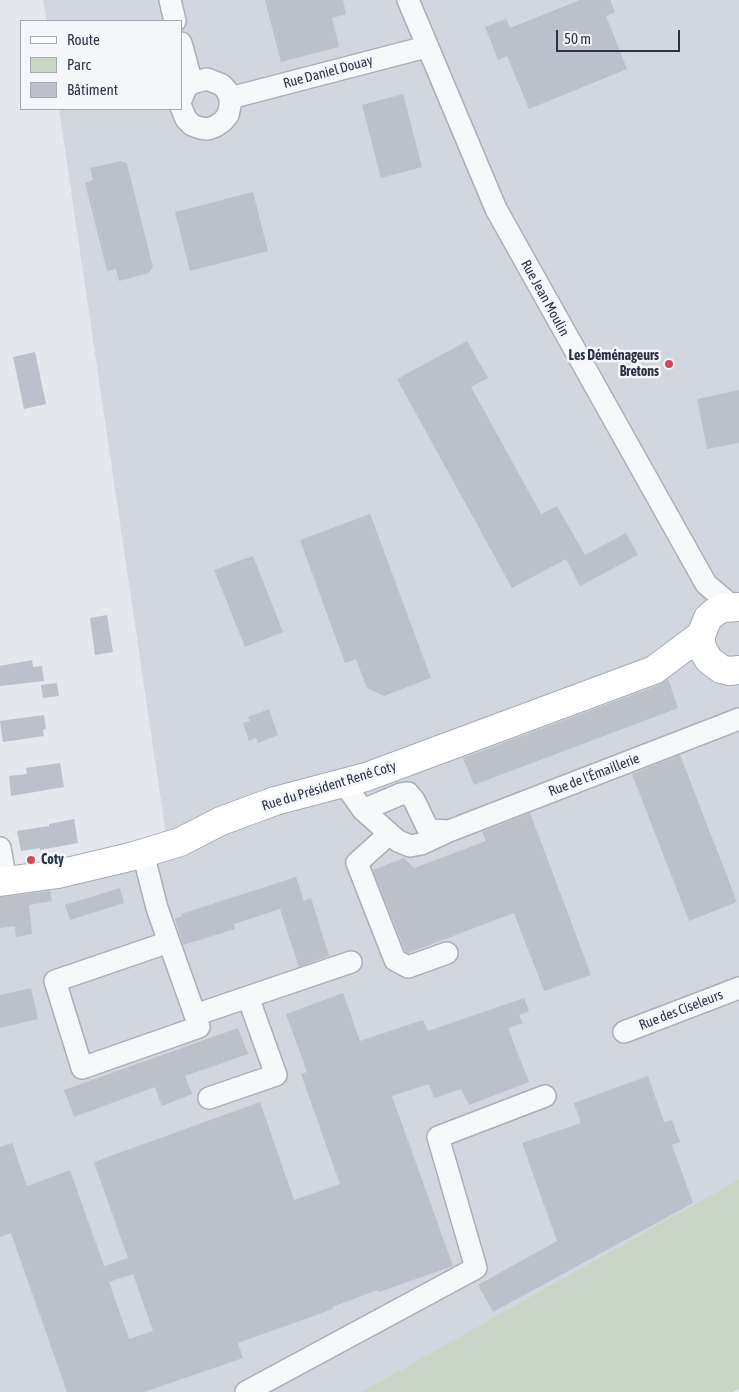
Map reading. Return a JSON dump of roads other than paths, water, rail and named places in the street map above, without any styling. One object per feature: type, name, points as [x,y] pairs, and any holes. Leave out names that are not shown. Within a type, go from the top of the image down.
[{"type":"main road","name":"Rue du Président René Coty","points":[[3,882],[58,874],[180,842],[221,821],[275,801],[359,792],[654,670],[723,608],[736,607]]},
{"type":"main road","points":[[704,626],[701,644],[704,652],[729,671]]},
{"type":"main road","points":[[654,670],[729,671]]},
{"type":"street","points":[[170,0],[175,20]]},
{"type":"street","name":"Rue Jean Moulin","points":[[408,0],[426,47],[496,210],[706,584],[736,607]]},
{"type":"street","name":"Rue Daniel Douay","points":[[230,98],[426,47]]},
{"type":"street","points":[[182,51],[187,91],[207,79],[222,85],[230,98],[228,114],[216,126],[208,128],[200,128],[192,124],[186,118],[182,108]]},
{"type":"street","name":"Rue Jean Moulin","points":[[704,626],[706,584]]},
{"type":"street","name":"Rue de l'Émaillerie","points":[[359,792],[389,834],[398,841],[410,846],[421,844],[449,831],[739,719]]},
{"type":"street","points":[[359,792],[408,793],[414,800],[430,830],[449,831]]},
{"type":"street","points":[[389,834],[357,862],[395,960],[408,967],[447,954]]},
{"type":"street","points":[[0,848],[3,882]]},
{"type":"street","points":[[143,853],[157,908],[195,1015],[199,1027],[82,1068],[56,981],[169,942]]},
{"type":"street","points":[[195,1015],[351,962]]},
{"type":"street","name":"Rue des Ciseleurs","points":[[624,1032],[739,988]]},
{"type":"street","points":[[209,1098],[276,1075],[248,997]]},
{"type":"street","points":[[246,1392],[476,1268],[438,1137],[545,1096]]},
{"type":"place","name":"Les Déménageurs Bretons","points":[[669,364]]},
{"type":"place","name":"Coty","points":[[31,860]]}]
